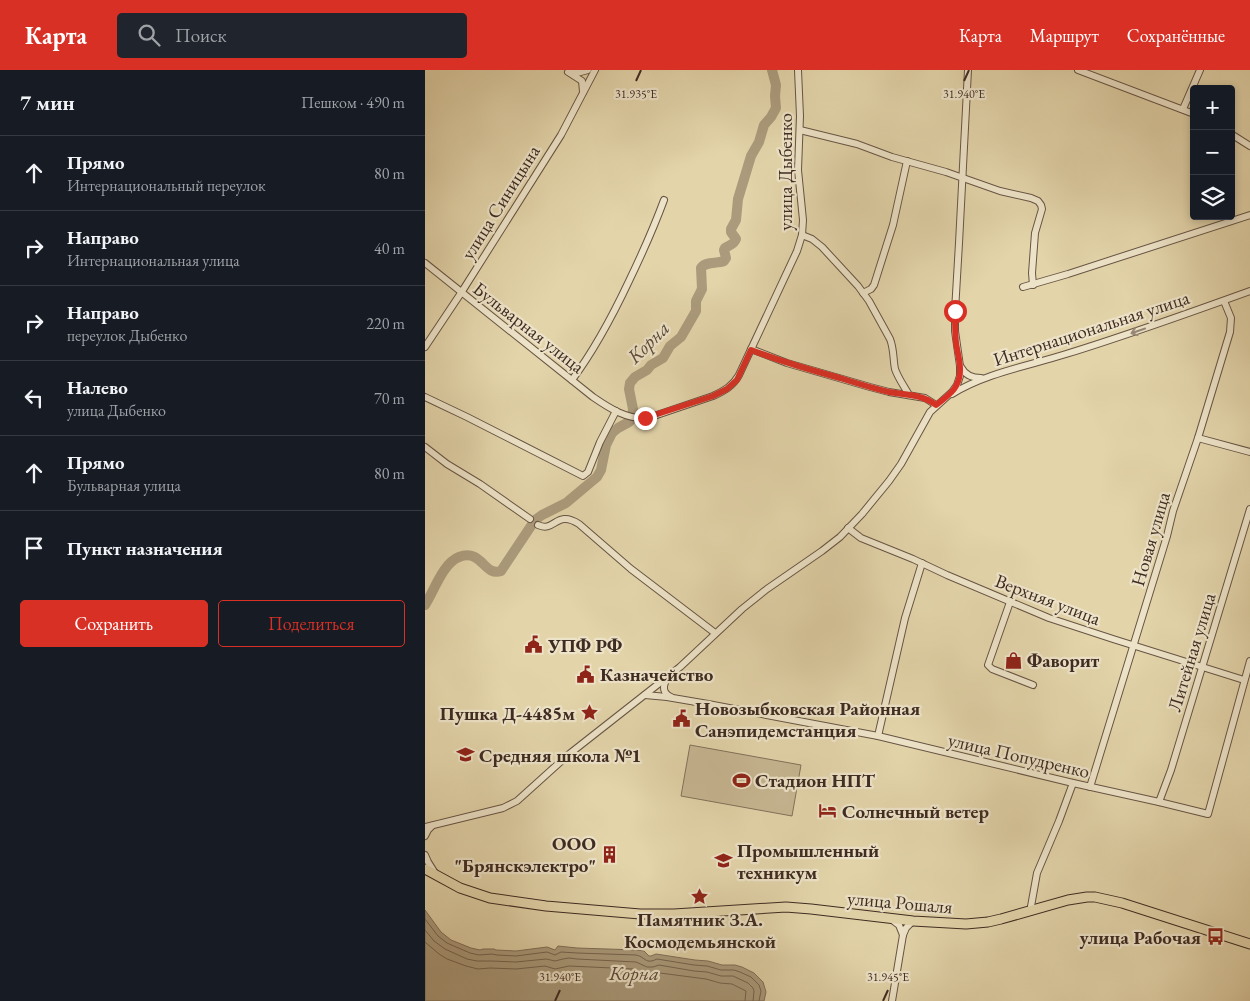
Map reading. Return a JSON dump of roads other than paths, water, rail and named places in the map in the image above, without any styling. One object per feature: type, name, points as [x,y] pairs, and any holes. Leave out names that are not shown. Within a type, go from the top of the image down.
[{"type":"main road","name":"улица Рошаля","points":[[425,869],[460,888],[481,896],[506,901],[656,915],[792,907],[945,924],[979,923],[1030,912],[1068,900],[1095,897],[1122,903],[1250,944]]},
{"type":"street","points":[[566,71],[577,73],[588,70]]},
{"type":"street","name":"улица Синицына","points":[[425,347],[564,130],[595,70]]},
{"type":"street","name":"улица Дыбенко","points":[[639,418],[648,418],[713,396],[734,383],[797,251],[802,235],[803,208],[798,170],[800,108],[798,70]]},
{"type":"street","points":[[968,70],[955,322],[960,366],[963,372],[968,375],[974,378],[982,378]]},
{"type":"street","points":[[1078,70],[1190,112]]},
{"type":"street","points":[[1183,109],[1200,70]]},
{"type":"street","points":[[566,71],[582,81],[583,93]]},
{"type":"street","points":[[800,130],[849,141],[1009,194],[1035,200],[1041,205],[1041,212],[1035,232],[1033,284]]},
{"type":"street","points":[[1235,137],[1250,146]]},
{"type":"street","points":[[863,293],[875,285],[893,225],[907,161]]},
{"type":"street","points":[[572,380],[590,355],[613,312],[646,244],[664,200]]},
{"type":"street","points":[[1023,287],[1250,215]]},
{"type":"street","points":[[802,235],[822,246],[863,293],[890,339],[897,373],[909,395]]},
{"type":"street","name":"Бульварная улица","points":[[425,263],[601,402],[616,411],[639,418]]},
{"type":"street","name":"Интернациональная улица","points":[[944,399],[982,378],[1049,360],[1137,332],[1250,291]]},
{"type":"street","name":"Новая улица","points":[[1090,787],[1134,646],[1173,511],[1198,438],[1230,332],[1231,318],[1224,300]]},
{"type":"street","points":[[751,350],[889,392],[925,398],[936,405]]},
{"type":"street","name":"Интернациональная улица","points":[[425,827],[514,804],[568,755],[668,677],[748,604],[822,551],[869,507],[889,481],[901,464],[926,417],[957,385],[960,366]]},
{"type":"street","points":[[425,397],[583,476],[588,472],[600,442],[616,411]]},
{"type":"street","points":[[1198,438],[1250,452]]},
{"type":"street","points":[[425,446],[454,469],[480,484],[530,519]]},
{"type":"street","name":"Литейная улица","points":[[1159,802],[1167,782],[1250,509]]},
{"type":"street","points":[[538,525],[542,527],[547,526],[565,518],[579,524],[631,569],[715,633]]},
{"type":"street","name":"Верхняя улица","points":[[848,528],[861,538],[1010,602],[1067,624],[1244,680]]},
{"type":"street","points":[[879,736],[905,618],[922,563]]},
{"type":"street","points":[[1010,602],[988,665],[992,670],[1033,685]]},
{"type":"street","points":[[1244,680],[1250,661]]},
{"type":"street","points":[[668,677],[664,684],[664,690],[667,695],[675,698]]},
{"type":"street","name":"улица Попудренко","points":[[645,695],[675,698],[879,736],[1208,814],[1244,680]]},
{"type":"street","points":[[1030,912],[1037,873],[1073,783]]},
{"type":"street","points":[[425,836],[433,825]]},
{"type":"street","points":[[425,855],[438,876]]},
{"type":"street","points":[[888,918],[899,925],[903,935]]},
{"type":"street","points":[[892,1001],[903,935],[906,928],[913,921]]},
{"type":"water","points":[[425,910],[441,932],[451,940],[480,950],[516,951],[547,947],[555,950],[558,946],[637,950],[644,951],[649,956],[656,954],[708,961],[722,965],[735,965],[754,973],[763,982],[766,992],[764,1001],[425,1001]]},
{"type":"waterway","name":"Корна","points":[[425,605],[439,578],[453,560],[467,555],[473,556],[491,570],[495,572],[501,571],[535,520],[566,503],[597,477],[601,470],[606,445],[612,433],[632,419],[633,409],[629,389],[630,383],[635,377],[663,358],[670,346],[681,337],[696,311],[696,301],[702,289],[701,268],[708,264],[724,261],[726,258],[725,248],[733,244],[736,239],[731,229],[736,220],[738,199],[751,156],[759,142],[764,125],[776,108],[776,85],[772,70]]},
{"type":"place","name":"УПФ РФ","points":[[534,645]]},
{"type":"place","name":"Фаворит","points":[[1013,660]]},
{"type":"place","name":"Казначейство","points":[[586,674]]},
{"type":"place","name":"Пушка Д-4485м","points":[[589,713]]},
{"type":"place","name":"Новозыбковская Районная Санэпидемстанция","points":[[681,719]]},
{"type":"place","name":"Средняя школа №1","points":[[465,755]]},
{"type":"place","name":"Стадион НПТ","points":[[741,780]]},
{"type":"place","name":"Солнечный ветер","points":[[828,811]]},
{"type":"place","name":"ООО \"Брянскэлектро\"","points":[[610,854]]},
{"type":"place","name":"Промышленный техникум","points":[[723,861]]},
{"type":"place","name":"Памятник З.А. Космодемьянской","points":[[700,896]]},
{"type":"place","name":"улица Рабочая","points":[[1215,937]]}]
